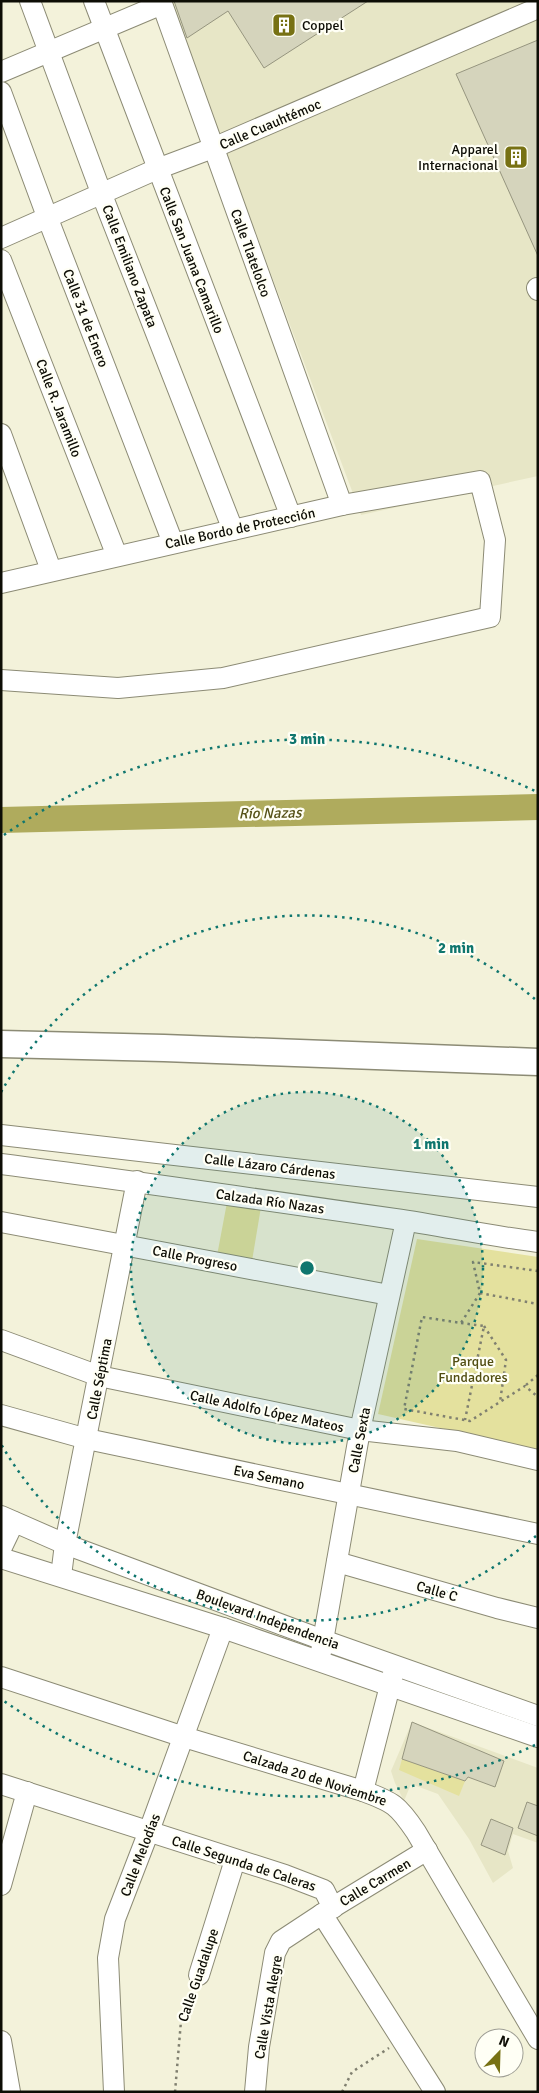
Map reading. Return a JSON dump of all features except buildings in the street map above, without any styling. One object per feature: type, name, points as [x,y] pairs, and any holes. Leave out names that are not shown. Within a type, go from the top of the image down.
[{"type":"main road","points":[[1,1044],[538,1062]]},
{"type":"street","name":"Calle Emiliano Zapata","points":[[30,1],[102,195],[233,530]]},
{"type":"street","name":"Calle San Juana Camarillo","points":[[94,1],[291,517]]},
{"type":"street","points":[[1,72],[161,3]]},
{"type":"street","name":"Calle Tlatelolco","points":[[161,3],[342,506]]},
{"type":"street","name":"Calle Cuauhtémoc","points":[[1,238],[538,8]]},
{"type":"street","name":"Calle 31 de Enero","points":[[1,92],[172,543]]},
{"type":"street","name":"Calle R. Jaramillo","points":[[1,260],[117,556]]},
{"type":"street","points":[[1,434],[52,570]]},
{"type":"street","name":"Calle Bordo de Protección","points":[[1,582],[342,506],[480,480],[495,540],[490,617],[223,678],[118,688],[1,680]]},
{"type":"street","name":"Calle Lázaro Cárdenas","points":[[1,1135],[538,1197]]},
{"type":"street","name":"Calzada Río Nazas","points":[[1,1164],[138,1181],[538,1242]]},
{"type":"street","name":"Calle Séptima","points":[[60,1576],[138,1181]]},
{"type":"street","name":"Calle Sexta","points":[[320,1662],[360,1430],[406,1221]]},
{"type":"street","name":"Calle Progreso","points":[[1,1222],[389,1295]]},
{"type":"street","name":"Calle Adolfo López Mateos","points":[[1,1340],[99,1376],[360,1430],[456,1441],[538,1460]]},
{"type":"street","name":"Eva Semano","points":[[1,1415],[87,1439],[538,1534]]},
{"type":"street","points":[[1,1549],[8,1519]]},
{"type":"street","name":"Boulevard Independencia","points":[[8,1519],[65,1544],[324,1640],[538,1716]]},
{"type":"street","name":"Boulevard Independencia","points":[[1,1558],[223,1628],[538,1737]]},
{"type":"street","name":"Calle C","points":[[337,1562],[538,1618]]},
{"type":"street","name":"Calle Melodías","points":[[114,2092],[108,1958],[115,1919],[150,1831],[223,1628]]},
{"type":"street","points":[[363,1791],[396,1664]]},
{"type":"street","name":"Calzada 20 de Noviembre","points":[[1,1677],[184,1737],[363,1791],[388,1800],[397,1806],[427,1850],[538,2039]]},
{"type":"street","name":"Calle Segunda de Caleras","points":[[1,1784],[285,1875],[324,1890],[328,1911],[401,2040],[435,2092]]},
{"type":"street","points":[[3,1874],[27,1792]]},
{"type":"street","name":"Calle Carmen","points":[[328,1911],[427,1850]]},
{"type":"street","name":"Calle Guadalupe","points":[[199,1975],[236,1860]]},
{"type":"street","name":"Calle Vista Alegre","points":[[254,2092],[259,2047],[275,1953],[282,1941],[328,1911]]},
{"type":"street","points":[[1,2041],[10,2092]]},
{"type":"path","points":[[461,1323],[480,1293],[473,1262],[538,1271]]},
{"type":"path","points":[[480,1293],[538,1304]]},
{"type":"path","points":[[500,1402],[506,1360],[484,1326],[422,1317],[404,1409],[470,1420],[500,1402],[525,1386],[538,1375]]},
{"type":"path","points":[[465,1420],[484,1326]]},
{"type":"path","points":[[525,1386],[538,1397]]},
{"type":"path","name":"Calle Guadalupe","points":[[175,2092],[181,2021],[199,1975]]},
{"type":"path","points":[[342,2092],[352,2072],[401,2040]]},
{"type":"shaded area","points":[[169,1],[538,1],[538,476],[361,515]]},
{"type":"shaded area","points":[[412,1722],[538,1768],[538,1843],[513,1834],[508,1851],[513,1868],[493,1883],[469,1839],[438,1794],[411,1784],[404,1801],[391,1771]]},
{"type":"green space","points":[[228,1197],[262,1201],[251,1267],[216,1261]]},
{"type":"green space","name":"Parque Fundadores","points":[[417,1239],[538,1257],[538,1450],[378,1414]]},
{"type":"green space","points":[[402,1759],[465,1781],[459,1796],[399,1770]]},
{"type":"waterway","name":"Río Nazas","points":[[1,820],[538,807]]},
{"type":"place","name":"Coppel","points":[[284,25]]},
{"type":"place","name":"Apparel Internacional","points":[[516,157]]}]
